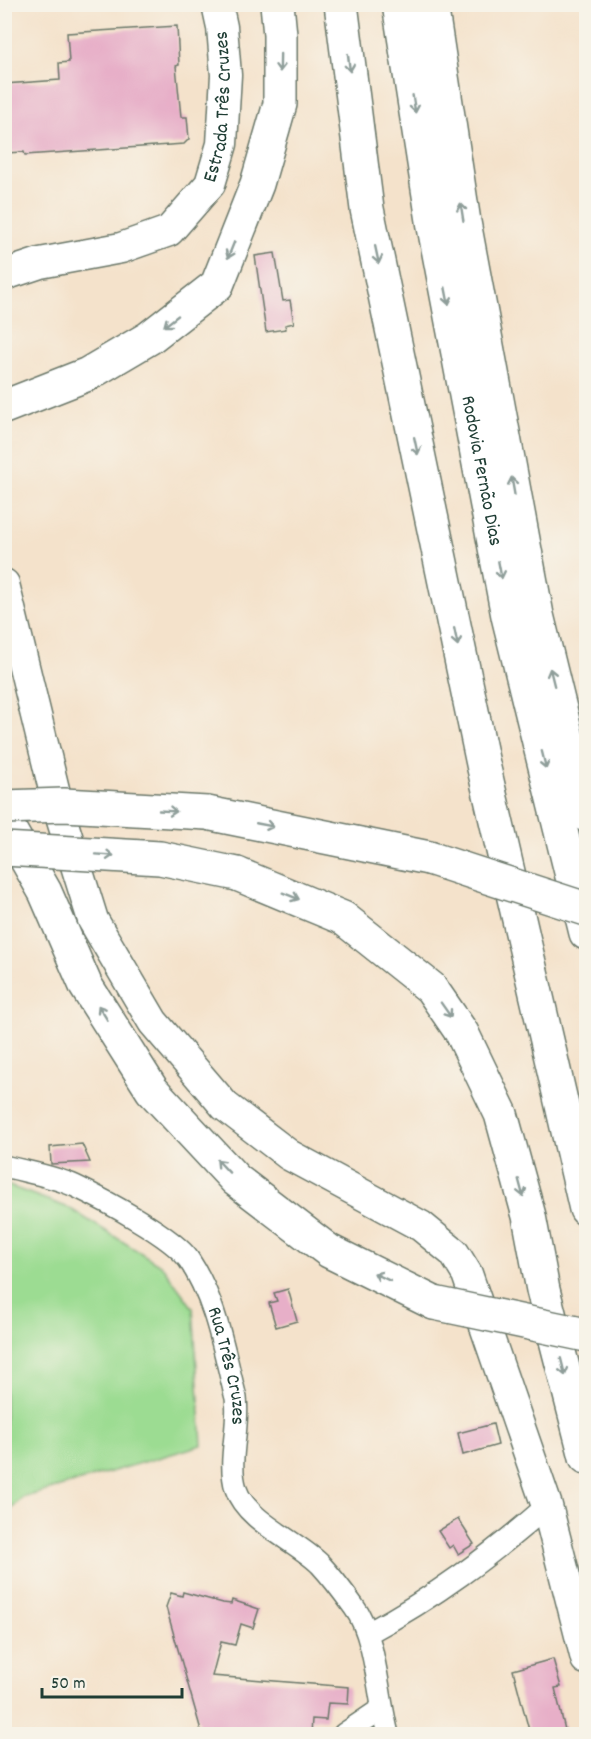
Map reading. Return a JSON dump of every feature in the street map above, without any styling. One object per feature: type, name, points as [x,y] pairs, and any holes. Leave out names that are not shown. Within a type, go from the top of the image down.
[{"type":"highway","points":[[4,407],[88,374],[149,338],[217,285],[257,184],[280,104],[280,35],[277,4]]},
{"type":"highway","points":[[341,4],[367,209],[483,764],[586,1209]]},
{"type":"highway","name":"Rodovia Fernão Dias","points":[[399,4],[434,227],[508,616],[586,933]]},
{"type":"highway","name":"Rodovia Fernão Dias","points":[[431,4],[464,222],[535,604],[586,815]]},
{"type":"highway","points":[[4,807],[64,805],[207,813],[429,858],[586,909]]},
{"type":"highway","points":[[4,820],[45,892],[86,986],[152,1090],[236,1180],[329,1251],[434,1303],[586,1335]]},
{"type":"highway","points":[[4,849],[160,858],[237,874],[343,918],[431,988],[462,1033],[501,1114],[529,1216],[543,1290],[586,1457]]},
{"type":"street","name":"Estrada Três Cruzes","points":[[4,275],[40,263],[121,248],[169,231],[210,184],[222,144],[226,75],[222,27],[217,4]]},
{"type":"street","points":[[4,584],[57,803],[93,921],[153,1022],[225,1106],[289,1155],[421,1226],[454,1253],[467,1274],[547,1506],[586,1659]]},
{"type":"street","name":"Rua Três Cruzes","points":[[4,1166],[73,1185],[168,1240],[188,1258],[216,1320],[236,1398],[238,1410],[233,1471],[236,1491],[255,1516],[320,1564],[356,1609],[368,1633],[381,1709],[388,1734]]},
{"type":"street","points":[[368,1633],[415,1608],[490,1556],[547,1506]]},
{"type":"street","points":[[344,1734],[381,1709]]},
{"type":"green space","points":[[4,1184],[69,1208],[162,1266],[193,1308],[202,1445],[22,1498],[5,1516]]},
{"type":"building","points":[[177,26],[179,65],[176,66],[181,117],[187,117],[189,139],[184,144],[25,155],[24,152],[4,153],[4,84],[60,80],[59,63],[69,62],[67,33]]},
{"type":"building","points":[[275,253],[283,301],[290,300],[294,323],[285,325],[286,329],[266,332],[255,256]]},
{"type":"building","points":[[82,1144],[90,1162],[51,1164],[50,1147]]},
{"type":"building","points":[[288,1289],[297,1321],[276,1327],[269,1303],[277,1301],[274,1293]]},
{"type":"building","points":[[493,1424],[498,1445],[463,1455],[458,1433]]},
{"type":"building","points":[[458,1519],[474,1544],[458,1554],[453,1545],[449,1548],[438,1531]]},
{"type":"building","points":[[183,1592],[223,1603],[231,1604],[232,1600],[259,1609],[253,1628],[241,1624],[235,1645],[221,1642],[212,1676],[349,1687],[348,1704],[328,1703],[326,1720],[312,1719],[311,1734],[202,1734],[166,1607],[171,1593],[182,1596]]},
{"type":"building","points":[[553,1659],[561,1687],[555,1688],[566,1734],[530,1734],[513,1670]]}]
